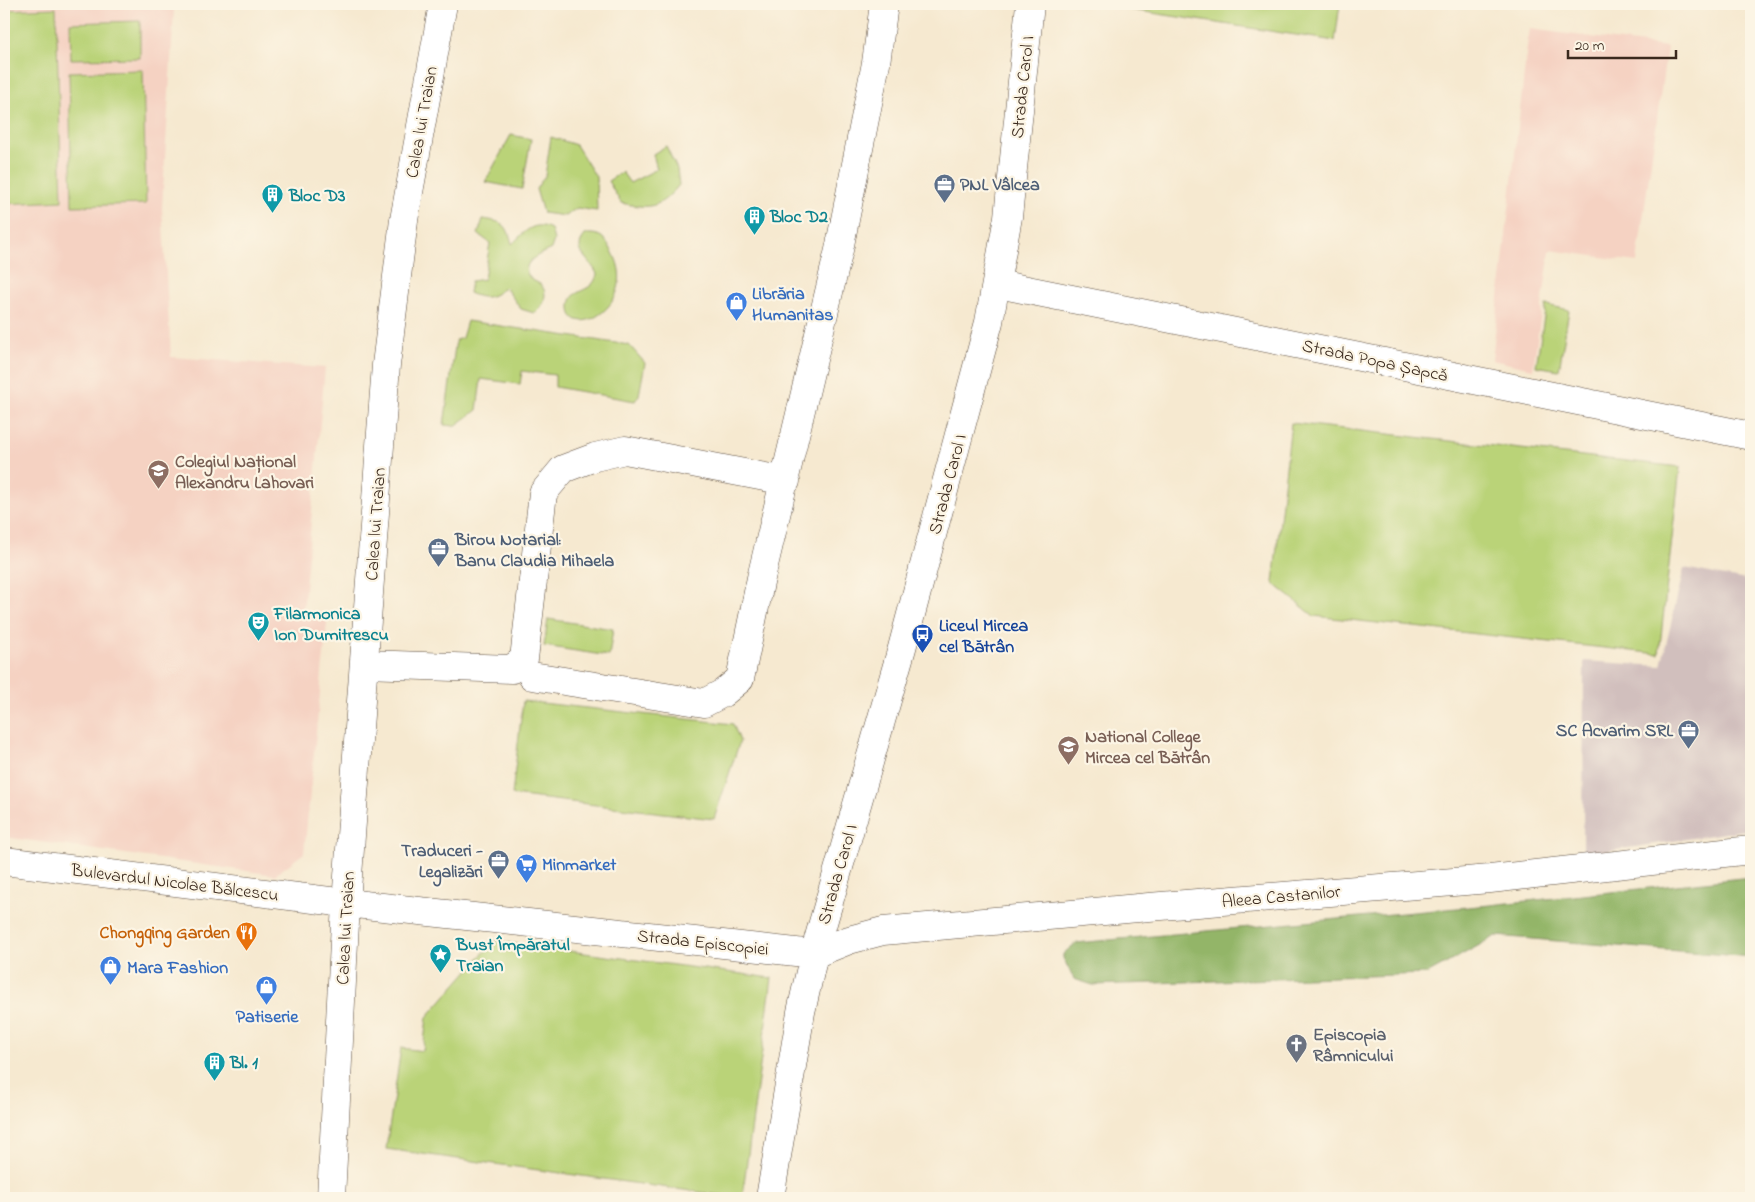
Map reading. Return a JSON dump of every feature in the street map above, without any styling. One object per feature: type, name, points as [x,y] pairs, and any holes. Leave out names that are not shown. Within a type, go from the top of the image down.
[{"type":"street","name":"Calea lui Traian","points":[[331,1198],[346,903],[386,365],[394,288],[421,118],[443,4]]},
{"type":"street","points":[[532,676],[704,703],[723,693],[740,679],[761,578],[786,481],[839,250],[876,63],[884,4]]},
{"type":"street","name":"Strada Carol I","points":[[814,954],[940,513],[998,284],[1008,217],[1030,4]]},
{"type":"street","name":"Strada Popa Șapcă","points":[[998,284],[1751,436]]},
{"type":"street","points":[[365,664],[512,669],[524,659],[543,493],[563,469],[595,457],[625,450],[786,481]]},
{"type":"street","name":"Aleea Castanilor","points":[[814,954],[849,940],[892,930],[1490,879],[1751,850]]},
{"type":"street","name":"Bulevardul Nicolae Bălcescu","points":[[4,861],[346,903]]},
{"type":"street","name":"Strada Episcopiei","points":[[346,903],[814,954]]},
{"type":"street","points":[[770,1198],[801,1012],[814,954]]},
{"type":"shaded area","name":"Colegiul Național Alexandru Lahovari","points":[[4,4],[121,4],[174,10],[162,208],[171,357],[325,368],[303,611],[328,613],[304,853],[275,875],[4,837]]},
{"type":"shaded area","points":[[1529,29],[1667,47],[1637,262],[1550,250],[1533,369],[1492,360]]},
{"type":"shaded area","points":[[1684,568],[1751,581],[1751,829],[1583,855],[1584,661],[1661,666]]},
{"type":"green space","points":[[1093,4],[1340,4],[1335,41]]},
{"type":"green space","points":[[56,8],[62,201],[4,204],[4,10]]},
{"type":"green space","points":[[140,21],[140,58],[71,59],[70,23]]},
{"type":"green space","points":[[143,70],[146,204],[72,206],[69,72]]},
{"type":"green space","points":[[511,135],[531,139],[522,189],[485,182]]},
{"type":"green space","points":[[551,137],[576,145],[596,177],[597,211],[577,208],[565,216],[543,213],[536,189],[545,176]]},
{"type":"green space","points":[[666,146],[677,169],[679,185],[660,203],[639,206],[621,203],[608,181],[622,172],[630,183],[657,169],[653,154]]},
{"type":"green space","points":[[483,219],[495,221],[503,225],[508,232],[512,244],[525,232],[534,227],[539,226],[551,229],[554,240],[551,249],[532,259],[527,267],[530,278],[540,284],[545,292],[540,308],[534,313],[521,309],[505,287],[488,297],[480,297],[469,293],[471,281],[484,279],[490,243],[478,234]]},
{"type":"green space","points":[[586,234],[595,234],[602,237],[612,251],[619,270],[618,288],[612,302],[602,313],[591,319],[580,321],[573,316],[570,306],[571,300],[595,281],[597,274],[581,250],[580,246]]},
{"type":"green space","points":[[1546,305],[1569,310],[1559,370],[1536,366]]},
{"type":"green space","points":[[467,321],[629,345],[645,363],[639,395],[635,401],[555,387],[555,375],[522,371],[520,384],[481,379],[477,410],[455,426],[444,425],[456,340],[462,338]]},
{"type":"green space","points":[[1291,423],[1680,467],[1659,654],[1314,616],[1273,583]]},
{"type":"green space","points":[[548,619],[613,629],[609,656],[544,646]]},
{"type":"green space","points":[[523,701],[733,724],[740,741],[714,819],[512,795]]},
{"type":"green space","points":[[1751,877],[1751,957],[1496,936],[1427,974],[1093,985],[1074,979],[1063,958],[1063,954],[1076,943],[1490,905]]},
{"type":"green space","points":[[494,941],[772,978],[742,1198],[386,1149],[401,1048],[423,1051],[427,1017]]},
{"type":"place","name":"PNL Vâlcea","points":[[944,203]]},
{"type":"place","name":"Bloc D3","points":[[273,214]]},
{"type":"place","name":"Bloc D2","points":[[754,235]]},
{"type":"place","name":"Librăria Humanitas","points":[[736,322]]},
{"type":"place","name":"Colegiul Național Alexandru Lahovari","points":[[159,490]]},
{"type":"place","name":"Birou Notarial: Banu Claudia Mihaela","points":[[439,568]]},
{"type":"place","name":"Filarmonica Ion Dumitrescu","points":[[258,642]]},
{"type":"place","name":"Liceul Mircea cel Bătrân","points":[[923,654]]},
{"type":"place","name":"SC Acvarim SRL","points":[[1689,749]]},
{"type":"place","name":"National College Mircea cel Bătrân","points":[[1069,765]]},
{"type":"place","name":"Traduceri - Legalizări","points":[[499,879]]},
{"type":"place","name":"Minmarket","points":[[526,883]]},
{"type":"place","name":"Chongqing Garden","points":[[246,951]]},
{"type":"place","name":"Bust Împăratul Traian","points":[[440,973]]},
{"type":"place","name":"Mara Fashion","points":[[111,986]]},
{"type":"place","name":"Patiserie","points":[[267,1005]]},
{"type":"place","name":"Episcopia Râmnicului","points":[[1297,1063]]},
{"type":"place","name":"Bl. 1","points":[[214,1081]]}]
